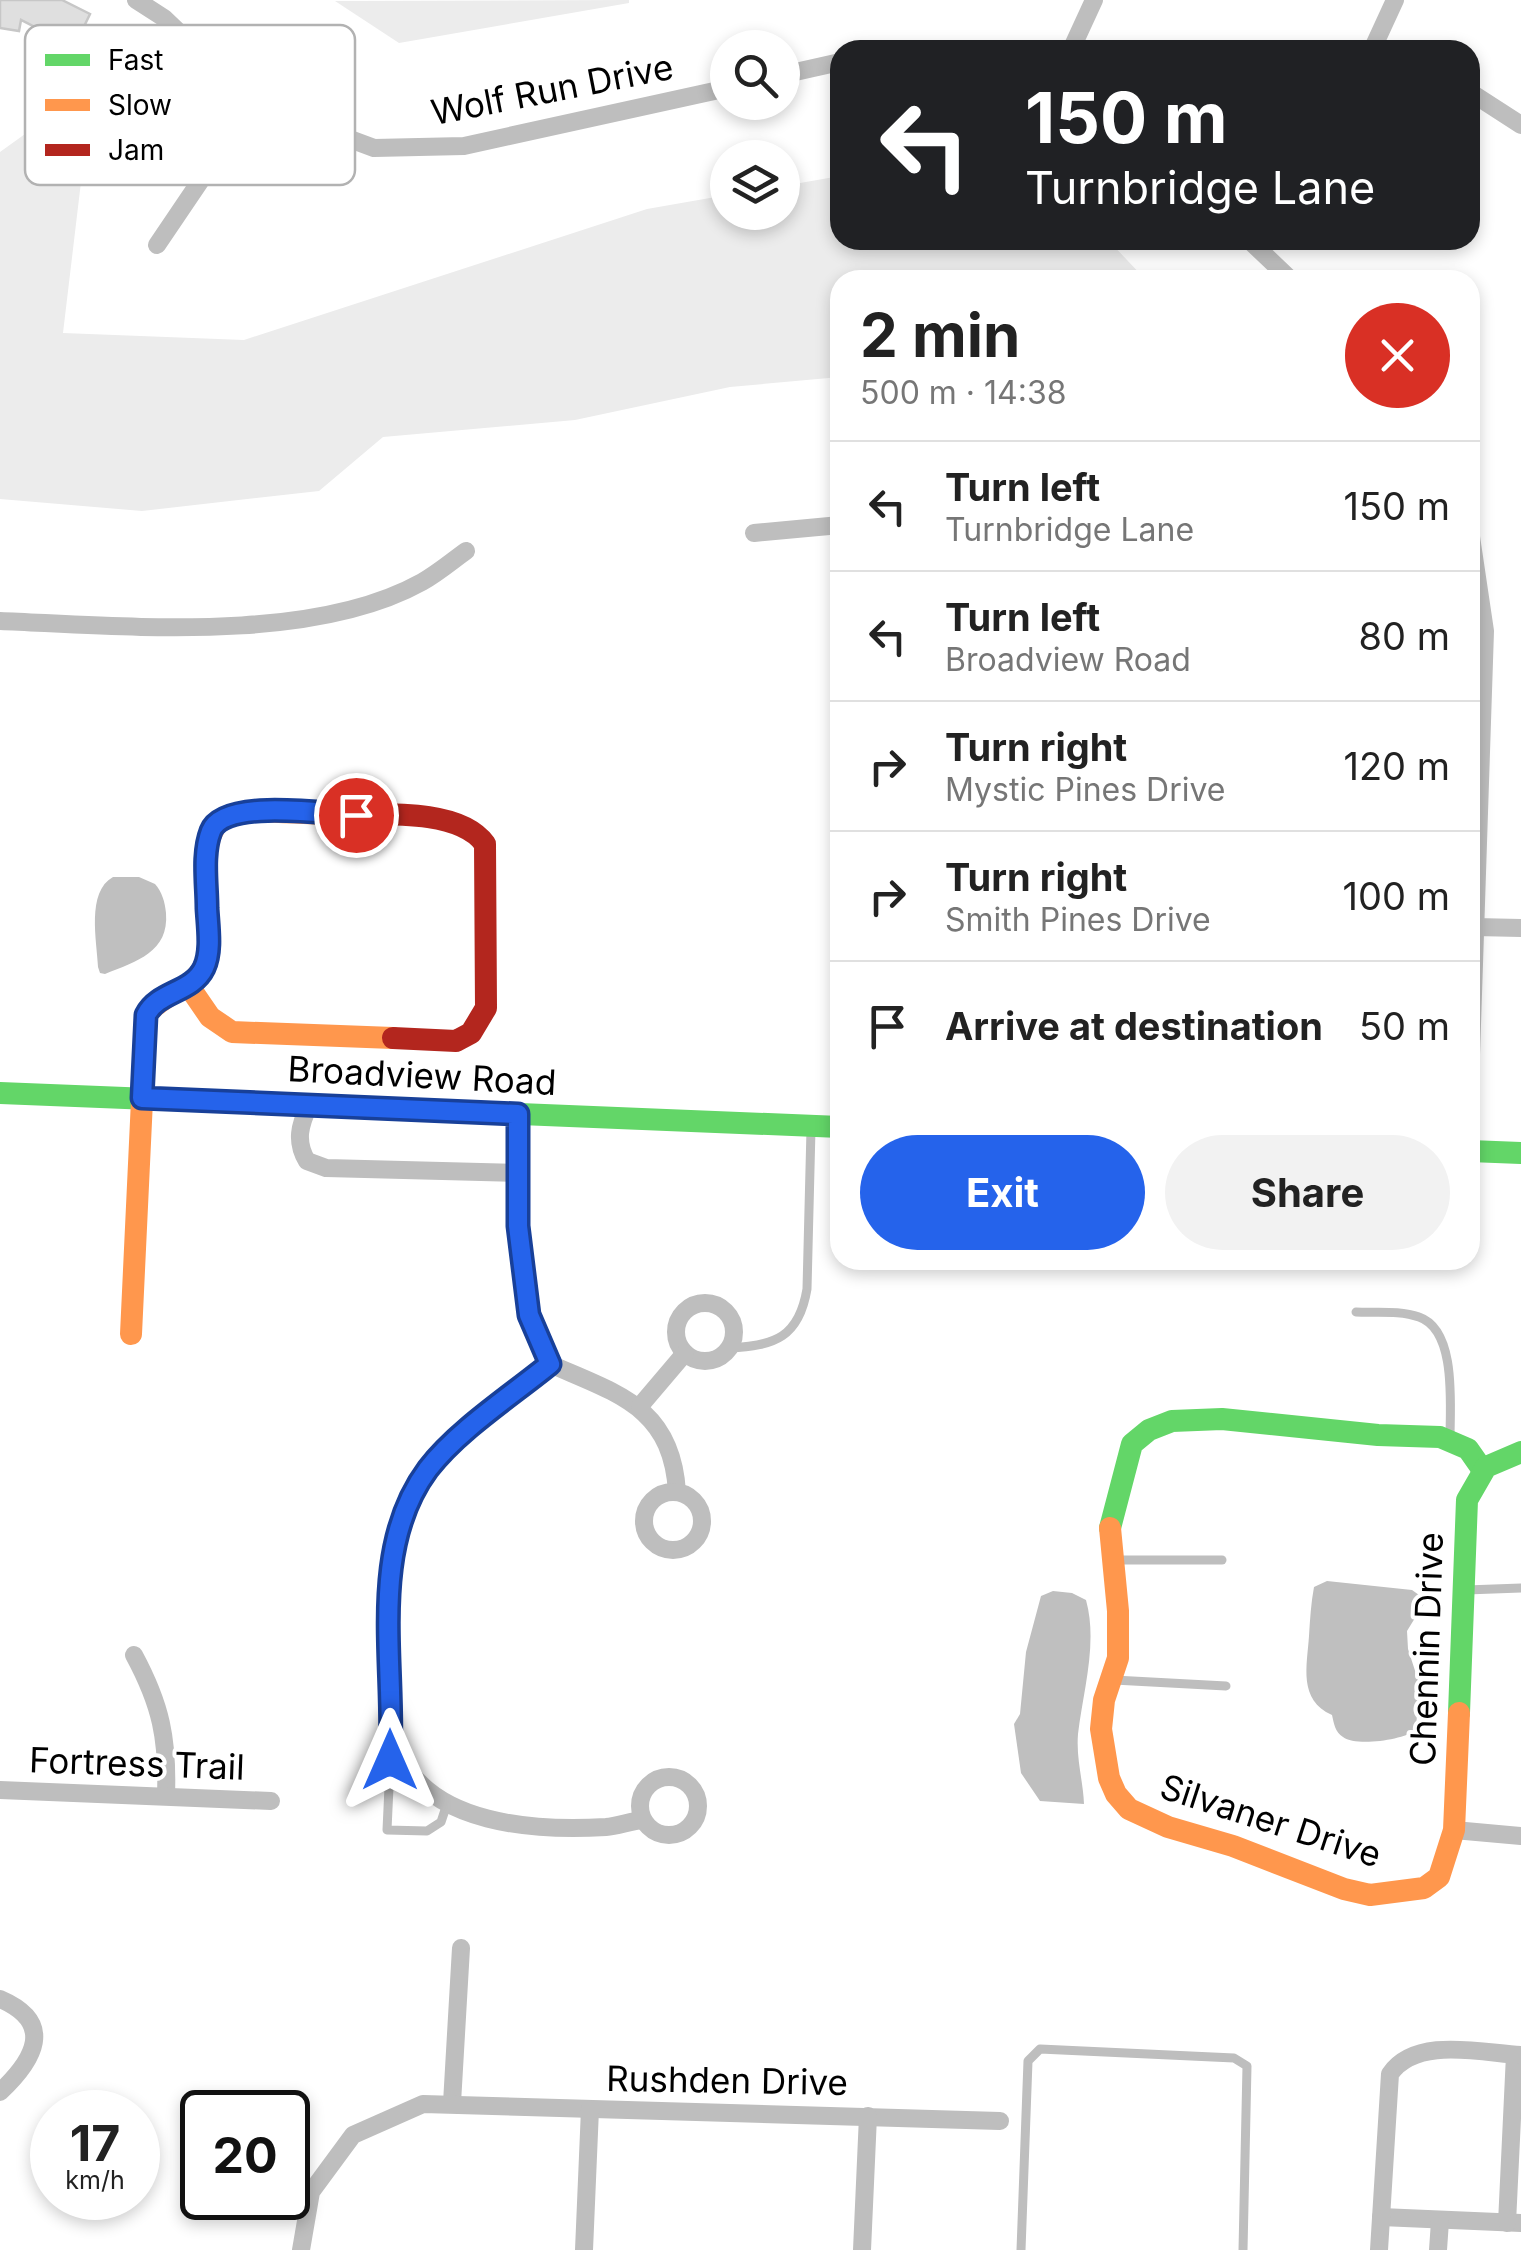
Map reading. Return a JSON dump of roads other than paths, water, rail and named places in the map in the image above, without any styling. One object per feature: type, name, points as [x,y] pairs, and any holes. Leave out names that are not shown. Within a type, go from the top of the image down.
[{"type":"street","name":"Wolf Run Drive","points":[[136,0],[171,25]]},
{"type":"street","points":[[1076,40],[1094,0]]},
{"type":"street","points":[[1380,40],[1394,0]]},
{"type":"street","points":[[800,71],[830,64]]},
{"type":"street","name":"Wolf Run Drive","points":[[355,141],[374,148],[464,146],[710,92]]},
{"type":"street","points":[[1480,98],[1521,124]]},
{"type":"street","points":[[157,246],[198,185]]},
{"type":"street","points":[[1259,250],[1280,270]]},
{"type":"street","points":[[754,533],[830,526]]},
{"type":"street","points":[[0,621],[227,627],[348,611],[421,582],[466,551]]},
{"type":"street","points":[[1480,602],[1484,631],[1480,664]]},
{"type":"street","points":[[131,1334],[146,1015],[152,1004],[188,985],[203,970],[208,954],[206,855],[212,829],[222,818],[242,810],[432,818],[460,822],[477,831],[485,844],[486,1008],[471,1033],[456,1041],[232,1032],[210,1017],[188,985]]},
{"type":"street","points":[[1480,927],[1521,928]]},
{"type":"street","name":"Broadview Road","points":[[0,1092],[830,1127]]},
{"type":"street","points":[[309,1104],[301,1121],[300,1149],[307,1161],[326,1168],[517,1173]]},
{"type":"street","points":[[518,1114],[518,1226],[529,1315],[550,1364],[640,1406],[655,1423],[672,1454],[677,1492]]},
{"type":"street","points":[[1480,1151],[1521,1153]]},
{"type":"street","points":[[698,1304],[720,1306],[734,1327],[729,1348],[710,1361],[696,1360],[685,1353],[676,1336],[676,1325],[687,1308],[698,1304]]},
{"type":"street","points":[[640,1406],[685,1353]]},
{"type":"street","points":[[550,1364],[447,1448],[427,1470],[410,1502],[396,1549],[387,1612],[392,1730],[399,1754],[428,1790],[447,1804],[487,1820],[566,1828],[611,1827],[643,1820]]},
{"type":"street","name":"Silvaner Drive","points":[[1439,1877],[1424,1888],[1370,1895],[1168,1827],[1129,1810],[1116,1794],[1103,1756],[1101,1729],[1104,1700],[1118,1658],[1109,1522],[1132,1444],[1149,1430],[1172,1421],[1222,1418],[1378,1435],[1440,1437],[1450,1442]]},
{"type":"street","points":[[1450,1442],[1468,1449],[1482,1468],[1496,1458],[1521,1452]]},
{"type":"street","name":"Chennin Drive","points":[[1439,1877],[1454,1830],[1467,1500],[1482,1468]]},
{"type":"street","points":[[134,1655],[161,1714],[167,1754],[166,1796]]},
{"type":"street","name":"Fortress Trail","points":[[0,1790],[270,1801]]},
{"type":"street","points":[[1454,1830],[1521,1836]]},
{"type":"street","points":[[452,2103],[461,1948]]},
{"type":"street","points":[[0,1999],[31,2021],[34,2034],[28,2063],[0,2092]]},
{"type":"street","points":[[1379,2250],[1381,2217],[1390,2074],[1397,2063],[1438,2050],[1518,2055],[1514,2223],[1381,2217]]},
{"type":"street","name":"Rushden Drive","points":[[301,2250],[311,2192],[353,2134],[424,2104],[1000,2121]]},
{"type":"street","points":[[584,2250],[590,2110]]},
{"type":"street","points":[[862,2250],[868,2116]]},
{"type":"street","points":[[1438,2250],[1440,2220]]},
{"type":"lane","points":[[729,1348],[752,1347],[780,1338],[791,1330],[803,1311],[807,1289],[811,1126]]},
{"type":"lane","points":[[1356,1312],[1420,1317],[1435,1327],[1442,1338],[1450,1382],[1450,1442]]},
{"type":"lane","points":[[1112,1560],[1222,1560]]},
{"type":"lane","points":[[1463,1590],[1521,1588]]},
{"type":"lane","points":[[1111,1680],[1226,1686]]},
{"type":"lane","points":[[392,1730],[387,1830],[427,1831],[441,1822],[447,1804]]},
{"type":"lane","points":[[1021,2250],[1028,2061],[1040,2050],[1234,2058],[1247,2066],[1243,2250]]}]
